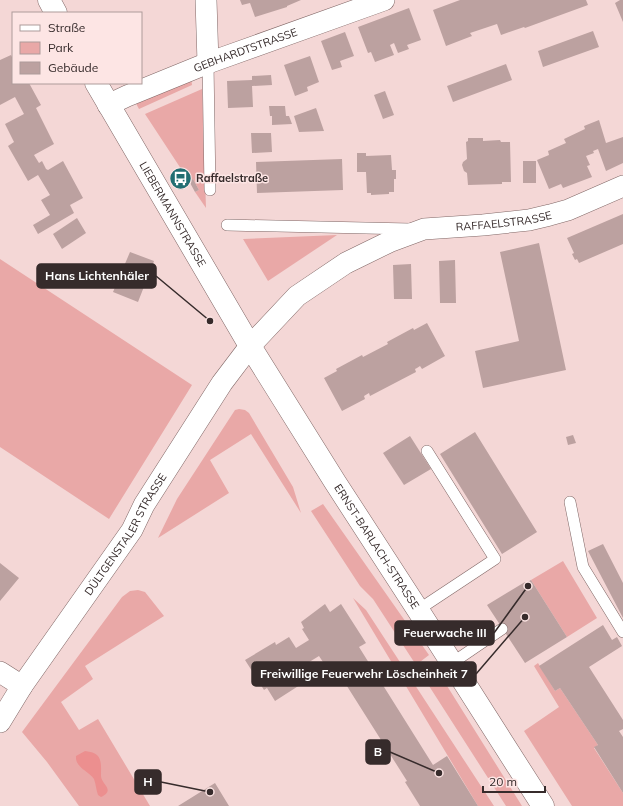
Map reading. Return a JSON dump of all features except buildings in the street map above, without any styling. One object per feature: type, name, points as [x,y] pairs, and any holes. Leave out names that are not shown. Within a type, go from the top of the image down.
[{"type":"main road","points":[[49,0],[55,12]]},
{"type":"main road","name":"LIEBERMANNSTRASSE","points":[[97,84],[250,346]]},
{"type":"main road","name":"ERNST-BARLACH-STRASSE","points":[[250,346],[335,482],[543,806]]},
{"type":"street","points":[[206,0],[208,63]]},
{"type":"street","name":"GEBHARDTSTRASSE","points":[[108,105],[208,63],[384,0]]},
{"type":"street","name":"RAFFAELSTRASSE","points":[[250,346],[297,296],[346,263],[389,242],[424,229],[483,225],[550,216],[568,210],[623,186]]},
{"type":"street","name":"DÜLTGENSTALER STRASSE","points":[[0,722],[22,686],[132,530],[144,505],[210,402],[250,346]]},
{"type":"street","points":[[0,672],[22,686]]},
{"type":"lane","points":[[208,63],[210,190]]},
{"type":"lane","points":[[227,225],[424,229]]},
{"type":"lane","points":[[418,610],[495,559],[427,450]]},
{"type":"lane","points":[[570,502],[583,567],[623,632]]},
{"type":"lane","points":[[452,664],[502,629]]},
{"type":"green space","points":[[191,77],[192,85],[139,109],[133,98]]},
{"type":"green space","points":[[202,89],[206,208],[195,192],[199,190],[193,179],[189,181],[145,114]]},
{"type":"green space","points":[[337,235],[268,281],[243,239]]},
{"type":"green space","points":[[0,259],[192,385],[109,519],[0,447]]},
{"type":"green space","points":[[235,410],[245,410],[249,413],[293,487],[301,513],[251,434],[210,460],[229,493],[158,538],[177,499]]},
{"type":"green space","points":[[323,504],[429,655],[416,665],[373,599],[360,586],[311,511]]},
{"type":"green space","points":[[563,561],[597,618],[567,637],[531,580]]},
{"type":"green space","points":[[138,590],[145,592],[164,616],[85,666],[93,679],[61,702],[79,730],[98,719],[150,806],[79,806],[47,762],[22,732],[122,597],[130,591]]},
{"type":"green space","points":[[353,598],[366,610],[494,806],[478,806]]},
{"type":"green space","points":[[538,663],[555,691],[560,688],[598,745],[594,748],[623,793],[623,806],[572,806],[524,731],[559,707],[534,666]]},
{"type":"green space","points":[[434,665],[522,806],[506,806],[422,675]]},
{"type":"shaded area","points":[[85,751],[95,754],[100,759],[101,776],[108,789],[107,792],[101,797],[98,795],[92,776],[78,764],[76,760],[76,756]]},
{"type":"place","name":"Raffaelstraße","points":[[180,178]]},
{"type":"place","name":"Hans Lichtenhäler","points":[[210,321]]},
{"type":"place","name":"Feuerwache III","points":[[528,586]]},
{"type":"place","name":"Freiwillige Feuerwehr Löscheinheit 7","points":[[525,617]]},
{"type":"place","name":"B","points":[[439,773]]},
{"type":"place","name":"H","points":[[210,792]]}]
